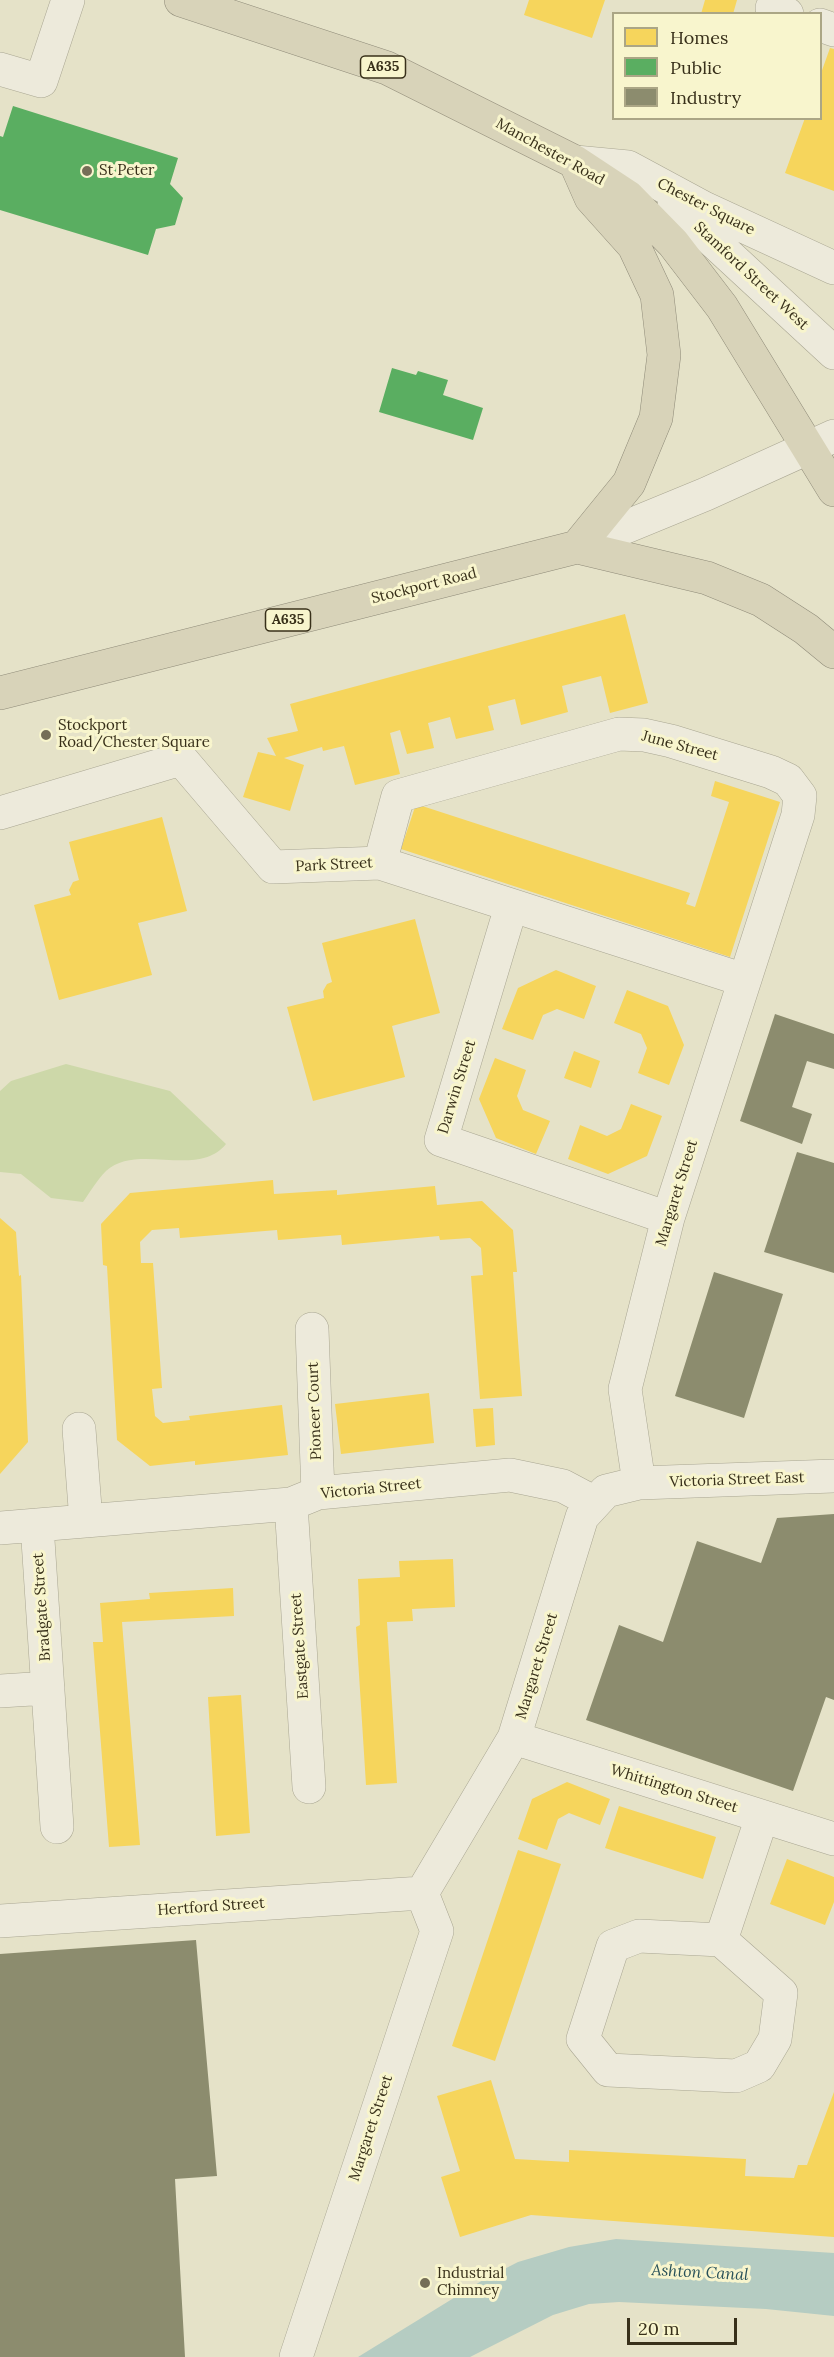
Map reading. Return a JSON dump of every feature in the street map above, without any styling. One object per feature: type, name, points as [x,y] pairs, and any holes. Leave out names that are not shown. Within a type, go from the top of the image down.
[{"type":"highway","name":"Manchester Road","points":[[181,0],[387,68],[575,162],[628,196],[673,243],[728,317],[770,382],[821,442]]},
{"type":"highway","points":[[575,162],[591,198],[634,246],[657,295],[664,355],[656,418],[629,483],[577,547]]},
{"type":"highway","name":"A635","points":[[821,442],[834,490]]},
{"type":"highway","name":"A635","points":[[577,547],[689,573],[761,600],[806,628],[834,652]]},
{"type":"highway","name":"Stockport Road","points":[[0,693],[577,547]]},
{"type":"street","points":[[0,69],[41,81],[68,0]]},
{"type":"street","name":"Chester Square","points":[[575,162],[628,167],[704,208],[834,268]]},
{"type":"street","name":"Stamford Street West","points":[[642,175],[834,353]]},
{"type":"street","name":"Stockport Road","points":[[577,547],[821,442]]},
{"type":"street","name":"June Street","points":[[380,863],[398,796],[619,734],[644,735],[671,741],[771,772],[788,780],[800,796],[798,815],[744,980]]},
{"type":"street","name":"Park Street","points":[[0,813],[181,759],[273,867],[380,863],[511,907],[744,980]]},
{"type":"street","name":"Darwin Street","points":[[511,907],[441,1140],[668,1218]]},
{"type":"street","name":"Margaret Street","points":[[296,2357],[437,1931],[422,1893],[514,1738],[582,1517],[606,1491],[639,1483],[625,1389],[668,1218],[744,980]]},
{"type":"street","name":"Pioneer Court","points":[[304,1499],[312,1329]]},
{"type":"street","points":[[79,1429],[86,1521]]},
{"type":"street","name":"Victoria Street","points":[[0,1527],[86,1521],[304,1499],[407,1485],[510,1475],[563,1486],[595,1503]]},
{"type":"street","name":"Victoria Street East","points":[[639,1483],[834,1476]]},
{"type":"street","name":"Eastgate Street","points":[[304,1499],[309,1787]]},
{"type":"street","name":"Bradgate Street","points":[[37,1525],[57,1827]]},
{"type":"street","points":[[0,1691],[48,1688]]},
{"type":"street","name":"Whittington Street","points":[[514,1738],[834,1839]]},
{"type":"street","points":[[721,1940],[762,1817]]},
{"type":"street","name":"Hertford Street","points":[[0,1921],[422,1893]]},
{"type":"street","points":[[639,1936],[721,1940],[781,1993],[775,2039],[759,2066],[736,2076],[608,2070],[583,2039],[613,1946],[639,1936]]},
{"type":"green space","points":[[66,1064],[170,1091],[226,1144],[214,1154],[200,1159],[134,1159],[119,1163],[106,1171],[83,1202],[51,1198],[21,1174],[0,1172],[0,1091],[11,1081]]},
{"type":"water","name":"Ashton Canal","points":[[616,2239],[834,2253],[834,2316],[766,2309],[619,2302],[589,2304],[553,2315],[470,2357],[358,2357],[483,2280],[518,2262],[569,2247]]},
{"type":"building: Homes","points":[[529,0],[605,0],[592,38],[524,15]]},
{"type":"building: Homes","points":[[705,0],[737,0],[734,12],[702,12]]},
{"type":"building: Homes","points":[[830,48],[834,49],[834,191],[785,173],[804,120],[822,120],[822,70]]},
{"type":"building: Homes","points":[[625,614],[648,703],[610,713],[601,676],[562,686],[568,712],[521,725],[515,699],[488,706],[494,730],[456,739],[450,717],[428,723],[434,748],[407,754],[400,730],[390,733],[400,774],[355,785],[344,746],[323,751],[322,747],[284,758],[304,765],[290,811],[243,797],[258,752],[276,756],[267,738],[298,731],[290,704]]},
{"type":"building: Homes","points":[[715,781],[780,802],[730,957],[401,849],[416,804],[690,893],[686,904],[695,907],[729,802],[711,796]]},
{"type":"building: Homes","points":[[162,817],[187,911],[138,923],[152,975],[59,1000],[34,905],[71,895],[69,890],[73,882],[79,880],[69,842]]},
{"type":"building: Homes","points":[[415,919],[440,1013],[392,1026],[405,1077],[313,1101],[287,1007],[324,998],[323,991],[327,984],[332,982],[322,943]]},
{"type":"building: Homes","points":[[556,970],[596,986],[584,1019],[557,1009],[543,1015],[533,1040],[502,1029],[518,988]]},
{"type":"building: Homes","points":[[627,990],[668,1006],[684,1045],[669,1085],[638,1073],[647,1048],[641,1034],[614,1023]]},
{"type":"building: Homes","points":[[574,1051],[600,1061],[591,1088],[564,1078]]},
{"type":"building: Homes","points":[[495,1058],[526,1070],[517,1096],[523,1110],[550,1121],[536,1154],[496,1138],[479,1099]]},
{"type":"building: Homes","points":[[631,1104],[662,1116],[647,1156],[608,1174],[568,1159],[580,1125],[607,1136],[621,1129]]},
{"type":"building: Homes","points":[[273,1180],[274,1194],[337,1190],[337,1195],[435,1186],[437,1205],[482,1201],[513,1230],[517,1272],[513,1272],[522,1396],[480,1399],[471,1276],[483,1275],[481,1248],[470,1238],[440,1240],[439,1236],[342,1245],[341,1235],[278,1240],[277,1230],[180,1238],[179,1228],[152,1230],[140,1242],[141,1263],[153,1263],[162,1388],[152,1389],[155,1416],[163,1423],[190,1420],[189,1416],[282,1405],[288,1455],[195,1465],[195,1461],[150,1466],[117,1440],[107,1266],[103,1265],[101,1224],[130,1193]]},
{"type":"building: Homes","points":[[0,1218],[16,1232],[19,1276],[21,1275],[28,1442],[0,1474]]},
{"type":"building: Homes","points":[[429,1393],[434,1443],[341,1454],[335,1404]]},
{"type":"building: Homes","points":[[493,1408],[495,1445],[476,1447],[473,1409]]},
{"type":"building: Homes","points":[[453,1559],[455,1607],[412,1609],[413,1621],[387,1622],[397,1783],[366,1785],[356,1627],[360,1625],[358,1579],[400,1577],[399,1561]]},
{"type":"building: Homes","points":[[233,1588],[234,1616],[122,1622],[140,1845],[109,1847],[93,1642],[103,1642],[100,1603],[150,1599],[149,1593]]},
{"type":"building: Homes","points":[[241,1695],[250,1833],[216,1836],[208,1697]]},
{"type":"building: Homes","points":[[567,1782],[610,1799],[600,1825],[569,1813],[558,1819],[547,1850],[518,1839],[532,1799]]},
{"type":"building: Homes","points":[[619,1806],[716,1837],[703,1879],[605,1848]]},
{"type":"building: Homes","points":[[518,1850],[561,1864],[495,2061],[452,2046]]},
{"type":"building: Homes","points":[[787,1859],[834,1877],[834,1902],[825,1925],[770,1904]]},
{"type":"building: Homes","points":[[491,2080],[515,2159],[569,2162],[569,2150],[746,2159],[745,2176],[794,2178],[798,2165],[807,2165],[834,2092],[834,2237],[531,2215],[460,2237],[441,2177],[460,2171],[437,2096]]},
{"type":"building: Public","name":"St Peter","points":[[13,106],[178,158],[170,184],[183,198],[175,225],[156,229],[148,255],[0,210],[0,136],[3,137]]},
{"type":"building: Public","points":[[392,368],[416,375],[418,371],[448,380],[443,395],[483,408],[473,440],[379,412]]},
{"type":"building: Industry","points":[[775,1014],[834,1034],[834,1069],[807,1061],[792,1107],[812,1114],[802,1144],[740,1121]]},
{"type":"building: Industry","points":[[797,1152],[834,1163],[834,1273],[764,1252]]},
{"type":"building: Industry","points":[[714,1272],[783,1294],[744,1418],[675,1396]]},
{"type":"building: Industry","points":[[834,1514],[834,1700],[826,1697],[793,1791],[586,1720],[619,1625],[663,1642],[697,1541],[761,1563],[777,1518]]},
{"type":"building: Industry","points":[[196,1940],[217,2176],[175,2179],[185,2357],[0,2357],[0,1954]]},
{"type":"place","name":"St Peter","points":[[87,171]]},
{"type":"place","name":"Stockport Road/Chester Square","points":[[46,735]]},
{"type":"place","name":"Industrial Chimney","points":[[425,2283]]}]
